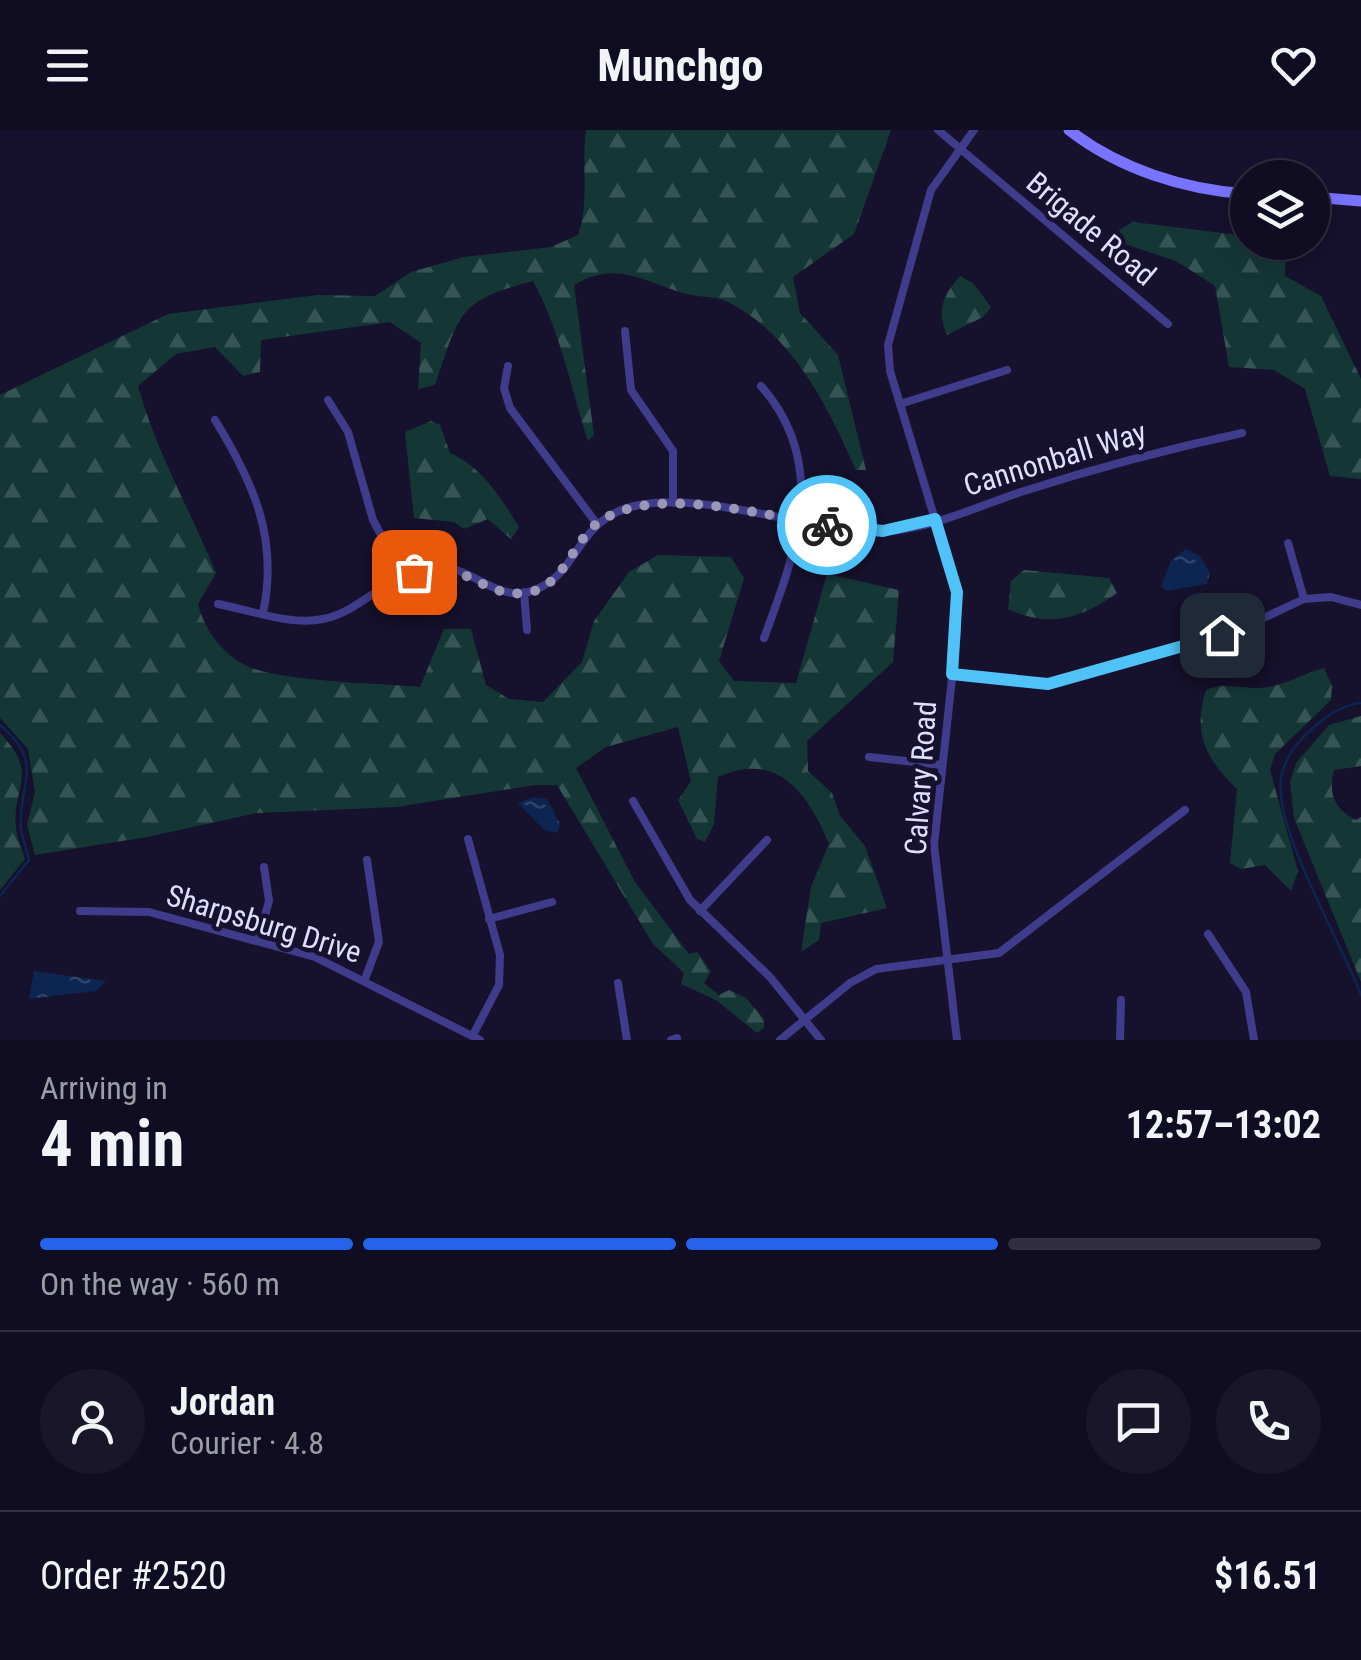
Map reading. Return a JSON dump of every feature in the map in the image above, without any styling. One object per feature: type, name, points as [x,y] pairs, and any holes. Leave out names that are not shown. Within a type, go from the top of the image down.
[{"type":"main road","points":[[1069,130],[1101,151],[1158,176],[1230,190]]},
{"type":"main road","points":[[1330,198],[1361,201]]},
{"type":"street","name":"Brigade Road","points":[[938,130],[1168,324]]},
{"type":"street","name":"Calvary Road","points":[[957,1040],[934,844],[957,592],[888,360],[890,328],[931,190],[974,130]]},
{"type":"street","points":[[624,331],[631,390],[673,451],[673,503]]},
{"type":"street","points":[[508,366],[504,388],[510,408],[597,524]]},
{"type":"street","points":[[900,404],[1007,370]]},
{"type":"street","points":[[761,386],[786,420],[800,462],[804,494],[794,556],[764,638]]},
{"type":"street","points":[[328,400],[348,432],[372,520],[404,575]]},
{"type":"street","points":[[215,420],[248,475],[258,502],[269,574],[264,613]]},
{"type":"street","name":"Cannonball Way","points":[[524,592],[551,582],[597,524],[635,506],[673,503],[883,531],[935,519],[1135,456],[1242,433]]},
{"type":"street","points":[[1288,543],[1304,600]]},
{"type":"street","points":[[218,604],[294,620],[324,619],[404,575],[430,567],[455,569],[497,592],[524,592],[527,630]]},
{"type":"street","points":[[952,674],[1048,684],[1238,630],[1304,600],[1331,597],[1361,606]]},
{"type":"street","points":[[869,757],[942,765]]},
{"type":"street","points":[[633,801],[700,911],[770,977],[820,1040]]},
{"type":"street","points":[[780,1040],[850,982],[876,969],[998,953],[1185,810]]},
{"type":"street","points":[[468,838],[500,955],[499,985],[476,1037]]},
{"type":"street","points":[[700,911],[768,840]]},
{"type":"street","points":[[366,979],[380,928],[367,860]]},
{"type":"street","points":[[258,940],[269,900],[264,866]]},
{"type":"street","points":[[489,919],[552,902]]},
{"type":"street","name":"Sharpsburg Drive","points":[[80,911],[149,912],[316,957],[476,1037]]},
{"type":"street","points":[[1208,934],[1246,992],[1254,1040]]},
{"type":"street","points":[[618,983],[627,1040]]},
{"type":"street","points":[[1120,1040],[1121,1000]]},
{"type":"green space","points":[[586,130],[891,130],[854,234],[793,277],[800,313],[838,355],[866,470],[856,470],[820,398],[790,353],[751,316],[723,300],[688,295],[617,273],[574,285],[594,435],[588,441],[558,340],[533,281],[489,296],[464,314],[435,385],[418,389],[421,343],[390,322],[261,340],[260,372],[243,376],[215,347],[176,354],[138,386],[164,457],[216,573],[198,604],[204,622],[227,653],[258,670],[302,678],[420,687],[444,629],[471,629],[486,685],[509,699],[543,702],[582,662],[594,621],[629,572],[658,555],[731,557],[744,578],[719,661],[734,681],[796,683],[827,574],[899,590],[893,662],[807,741],[808,771],[832,793],[840,816],[865,846],[887,908],[821,923],[819,940],[801,952],[811,887],[829,844],[821,825],[788,781],[757,769],[739,770],[718,777],[714,824],[705,842],[697,839],[678,800],[691,781],[678,727],[606,747],[576,768],[635,882],[689,954],[697,952],[711,971],[704,983],[719,995],[729,990],[746,998],[764,1019],[764,1028],[757,1033],[716,1000],[681,984],[684,973],[653,944],[557,785],[396,807],[257,813],[147,837],[35,855],[27,825],[35,792],[28,749],[0,718],[0,395],[168,314],[318,295],[375,296],[411,272],[464,257],[551,247],[578,235],[584,210]]},
{"type":"green space","points":[[1133,222],[1230,234],[1230,260],[1285,260],[1285,276],[1321,296],[1361,379],[1361,479],[1330,476],[1305,389],[1274,370],[1229,367],[1215,286],[1176,261],[1125,244],[1119,230]]},
{"type":"green space","points":[[960,276],[973,283],[991,307],[983,317],[947,335],[943,304]]},
{"type":"green space","points":[[431,421],[440,425],[450,453],[481,475],[505,505],[519,527],[511,539],[488,519],[464,529],[454,522],[414,518],[405,432]]},
{"type":"green space","points":[[1024,570],[1109,578],[1117,593],[1091,609],[1064,618],[1023,615],[1008,609],[1011,581]]},
{"type":"green space","points":[[1324,668],[1332,686],[1331,700],[1275,754],[1270,770],[1298,871],[1291,891],[1265,865],[1241,869],[1230,863],[1237,789],[1217,767],[1205,744],[1201,732],[1202,705],[1206,690],[1213,687],[1269,687]]},
{"type":"green space","points":[[1361,716],[1361,766],[1334,770],[1332,786],[1342,811],[1356,820],[1361,817],[1361,982],[1294,818],[1290,782],[1296,763],[1329,725]]},
{"type":"green space","points":[[0,733],[22,771],[16,829],[25,859],[0,890]]},
{"type":"water","points":[[1186,549],[1200,556],[1210,573],[1207,584],[1166,591],[1161,586],[1172,559]]},
{"type":"water","points":[[534,797],[547,799],[560,824],[557,833],[544,830],[518,803]]},
{"type":"water","points":[[34,971],[106,981],[96,991],[29,999]]},
{"type":"waterway","points":[[1361,703],[1336,711],[1308,732],[1289,756],[1281,778],[1282,800],[1298,856],[1361,995]]},
{"type":"waterway","points":[[0,725],[23,752],[26,764],[21,829],[29,860],[0,896]]},
{"type":"way so far","points":[[414,572],[430,567],[455,569],[497,592],[532,592],[551,582],[597,524],[612,514],[645,504],[673,503],[827,525]]},
{"type":"route","points":[[827,525],[883,531],[935,519],[957,592],[952,674],[1048,684],[1185,642],[1222,635]]}]
